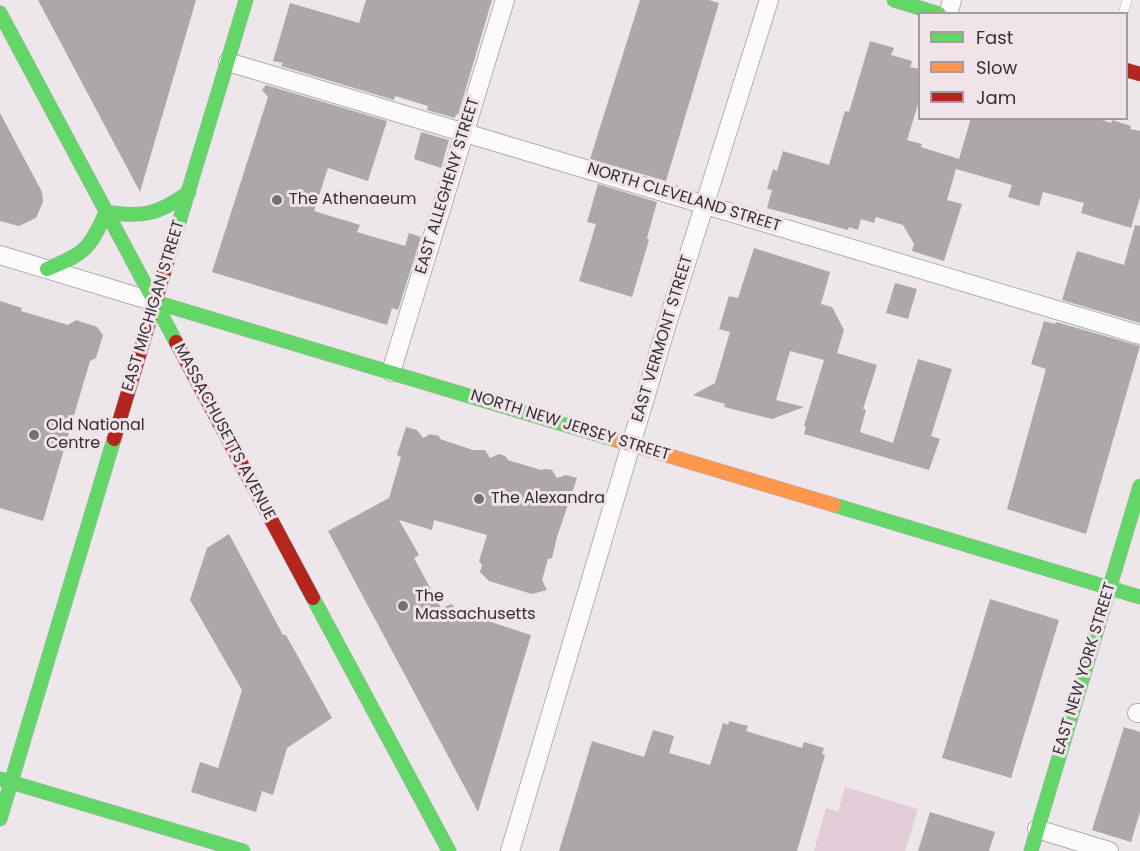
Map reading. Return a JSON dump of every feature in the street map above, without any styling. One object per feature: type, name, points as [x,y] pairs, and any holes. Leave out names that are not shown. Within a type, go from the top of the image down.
[{"type":"main road","name":"EAST MICHIGAN STREET","points":[[0,819],[6,781],[189,192],[246,0]]},
{"type":"main road","points":[[894,0],[933,12]]},
{"type":"main road","name":"MASSACHUSETTS AVENUE","points":[[0,13],[449,851]]},
{"type":"main road","points":[[47,269],[70,260],[88,249],[99,231],[106,212],[129,216],[148,216],[174,203],[189,192]]},
{"type":"main road","name":"NORTH NEW JERSEY STREET","points":[[155,302],[1140,597]]},
{"type":"main road","name":"EAST NEW YORK STREET","points":[[1031,851],[1140,486]]},
{"type":"main road","points":[[6,781],[243,851]]},
{"type":"street","name":"EAST ALLEGHENY STREET","points":[[391,372],[505,0]]},
{"type":"street","name":"EAST VERMONT STREET","points":[[510,851],[704,204],[769,0]]},
{"type":"street","name":"NORTH CLEVELAND STREET","points":[[228,62],[1140,335]]},
{"type":"street","name":"NORTH NEW JERSEY STREET","points":[[0,255],[155,302]]},
{"type":"street","points":[[1037,829],[1109,851]]},
{"type":"shaded area","points":[[845,787],[918,809],[905,851],[814,851],[826,808],[838,812]]},
{"type":"building","points":[[38,0],[196,0],[140,192]]},
{"type":"building","points":[[366,0],[492,0],[458,115],[456,114],[455,118],[427,110],[428,106],[395,96],[394,100],[281,66],[283,63],[273,61],[290,3],[359,23]]},
{"type":"building","points":[[640,0],[709,0],[719,3],[666,181],[590,159]]},
{"type":"building","points":[[870,41],[894,48],[891,55],[912,61],[910,67],[918,69],[918,104],[907,140],[922,144],[921,147],[959,159],[970,120],[1103,120],[1111,123],[1112,120],[1131,126],[1130,129],[1140,131],[1140,197],[1131,228],[1081,213],[1084,203],[1043,192],[1039,206],[1008,197],[1012,185],[956,169],[947,200],[962,204],[944,261],[912,251],[914,244],[903,225],[876,217],[874,223],[861,219],[858,230],[849,227],[848,230],[767,208],[772,190],[767,189],[773,169],[777,171],[783,151],[829,165],[845,111],[849,112]]},
{"type":"building","name":"The Athenaeum","points":[[266,85],[387,121],[368,181],[328,168],[314,211],[360,225],[357,232],[405,246],[409,233],[421,237],[398,310],[392,308],[387,325],[212,272],[268,97],[262,90]]},
{"type":"building","points":[[0,113],[42,192],[43,202],[36,218],[19,226],[0,221]]},
{"type":"building","points":[[421,132],[449,140],[441,168],[414,159]]},
{"type":"building","points":[[598,184],[657,202],[647,238],[649,240],[632,297],[579,281],[596,224],[587,222]]},
{"type":"building","points":[[1135,225],[1140,226],[1140,323],[1062,300],[1077,251],[1124,265]]},
{"type":"building","points":[[754,248],[830,272],[821,304],[832,307],[844,330],[837,353],[877,365],[863,409],[866,410],[860,432],[893,443],[918,359],[952,369],[931,436],[940,439],[929,470],[804,434],[806,427],[804,426],[824,360],[790,351],[776,400],[804,407],[772,419],[724,407],[725,404],[693,395],[715,383],[730,332],[719,329],[729,296],[738,298]]},
{"type":"building","points":[[895,283],[917,289],[908,319],[886,313]]},
{"type":"building","name":"Old National Centre","points":[[0,301],[22,308],[21,311],[68,325],[76,320],[97,327],[103,335],[96,358],[90,361],[43,521],[0,508]]},
{"type":"building","points":[[1044,321],[1055,324],[1056,322],[1140,346],[1086,534],[1007,509],[1046,369],[1031,364]]},
{"type":"building","points":[[406,427],[417,430],[423,438],[430,434],[473,450],[485,450],[490,458],[499,454],[508,460],[541,470],[552,470],[557,478],[566,475],[577,478],[552,558],[548,559],[542,580],[547,590],[532,594],[489,581],[480,572],[482,565],[479,561],[487,535],[434,520],[432,530],[399,520],[419,555],[414,558],[441,608],[452,604],[457,611],[531,635],[478,812],[328,531],[389,498],[401,457],[397,455]]},
{"type":"building","points":[[229,534],[283,635],[286,635],[332,718],[287,748],[273,795],[262,791],[256,812],[191,792],[200,762],[218,768],[242,690],[190,600],[207,548]]},
{"type":"building","points":[[990,599],[1059,620],[1011,778],[942,758]]},
{"type":"building","points":[[729,721],[748,726],[746,731],[802,748],[804,742],[824,748],[822,754],[825,755],[797,851],[559,851],[592,741],[644,757],[653,730],[674,736],[669,753],[710,765],[723,723],[728,725]]},
{"type":"building","points":[[1124,727],[1140,732],[1140,812],[1131,842],[1092,830]]},
{"type":"building","points":[[930,812],[995,832],[989,851],[918,851]]},
{"type":"traffic: fast","points":[[167,262],[246,0]]},
{"type":"traffic: fast","points":[[894,0],[933,12]]},
{"type":"traffic: fast","points":[[0,13],[176,342]]},
{"type":"traffic: fast","points":[[106,212],[150,213],[169,205],[189,192]]},
{"type":"traffic: fast","points":[[47,269],[70,259],[84,249],[106,212]]},
{"type":"traffic: fast","points":[[155,302],[616,440]]},
{"type":"traffic: fast","points":[[0,819],[114,439]]},
{"type":"traffic: fast","points":[[1031,851],[1140,486]]},
{"type":"traffic: fast","points":[[834,505],[1140,597]]},
{"type":"traffic: fast","points":[[313,598],[449,851]]},
{"type":"traffic: fast","points":[[0,779],[243,851]]},
{"type":"traffic: slow","points":[[616,440],[834,505]]},
{"type":"traffic: jam","points":[[1128,71],[1140,74]]},
{"type":"traffic: jam","points":[[114,439],[167,262]]},
{"type":"traffic: jam","points":[[176,342],[313,598]]},
{"type":"place","name":"The Athenaeum","points":[[277,200]]},
{"type":"place","name":"Old National Centre","points":[[34,435]]},
{"type":"place","name":"The Alexandra","points":[[479,499]]},
{"type":"place","name":"The Massachusetts","points":[[403,606]]}]
